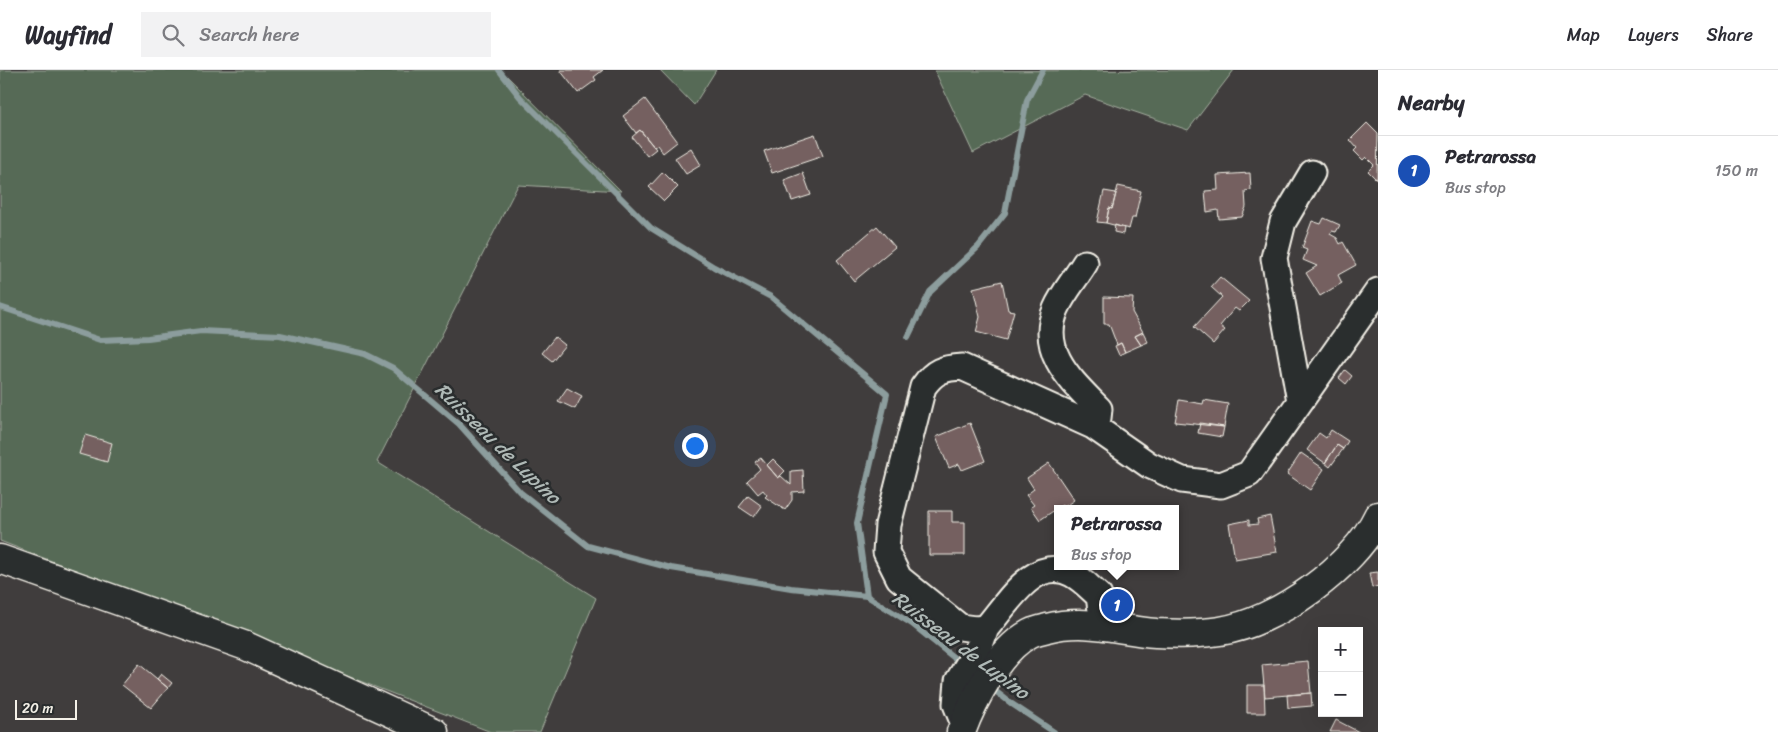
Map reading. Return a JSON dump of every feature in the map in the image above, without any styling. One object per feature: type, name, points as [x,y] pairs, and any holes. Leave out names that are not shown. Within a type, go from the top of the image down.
[{"type":"street","points":[[1300,401],[1274,258],[1282,222],[1312,173]]},
{"type":"street","points":[[1085,263],[1056,310],[1050,338],[1064,374],[1099,409],[1098,418],[1092,426]]},
{"type":"street","points":[[986,628],[975,630],[960,627],[900,578],[886,552],[888,525],[923,387],[931,375],[944,368],[962,367],[1092,426],[1148,465],[1182,480],[1221,485],[1249,474],[1378,291]]},
{"type":"street","points":[[965,722],[1003,656],[1029,633],[1064,624],[1103,624],[1156,633],[1221,631],[1266,617],[1321,582],[1352,556],[1371,531],[1378,516]]},
{"type":"street","points":[[0,559],[246,646],[434,732]]},
{"type":"street","points":[[965,722],[956,704],[958,681],[974,657],[986,628],[1029,578],[1045,570],[1061,570],[1074,575],[1100,596],[1103,624]]},
{"type":"green space","points":[[0,70],[501,70],[621,191],[518,185],[377,462],[596,598],[540,732],[491,732],[0,541]]},
{"type":"green space","points":[[660,70],[716,70],[694,105]]},
{"type":"green space","points":[[1234,70],[1188,130],[1085,95],[973,153],[935,71]]},
{"type":"building","points":[[560,70],[603,70],[594,77],[596,80],[578,93]]},
{"type":"building","points":[[645,99],[677,142],[663,153],[657,145],[654,147],[640,130],[636,133],[623,116]]},
{"type":"building","points":[[1367,123],[1378,134],[1377,180],[1368,171],[1374,165],[1366,157],[1363,160],[1354,151],[1357,148],[1350,140]]},
{"type":"building","points":[[640,130],[656,149],[647,156],[632,137]]},
{"type":"building","points":[[815,134],[823,156],[772,173],[764,151]]},
{"type":"building","points":[[691,148],[701,165],[686,174],[675,158]]},
{"type":"building","points":[[663,172],[678,187],[664,201],[649,187]]},
{"type":"building","points":[[803,173],[811,195],[792,201],[784,180]]},
{"type":"building","points":[[1250,173],[1251,190],[1245,191],[1246,207],[1242,217],[1219,219],[1218,210],[1207,212],[1205,191],[1218,190],[1217,175]]},
{"type":"building","points":[[1118,186],[1141,191],[1135,218],[1132,218],[1129,229],[1106,223],[1109,208],[1112,209]]},
{"type":"building","points":[[1104,191],[1116,193],[1112,209],[1109,208],[1106,223],[1097,222]]},
{"type":"building","points":[[1324,218],[1340,225],[1336,232],[1332,231],[1330,234],[1337,238],[1340,244],[1343,242],[1356,265],[1338,275],[1342,283],[1320,296],[1306,273],[1317,266],[1303,260],[1307,250],[1302,248],[1312,221],[1321,224]]},
{"type":"building","points":[[1115,225],[1124,228],[1123,234],[1114,232]]},
{"type":"building","points":[[877,226],[895,247],[854,281],[837,260]]},
{"type":"building","points":[[1220,277],[1249,301],[1239,311],[1235,308],[1229,315],[1220,326],[1225,330],[1213,344],[1194,327],[1222,297],[1211,287]]},
{"type":"building","points":[[1002,281],[1008,310],[1014,311],[1006,340],[976,332],[980,317],[973,288]]},
{"type":"building","points":[[1104,297],[1133,298],[1132,312],[1143,332],[1135,336],[1141,345],[1125,352],[1121,343],[1117,345],[1109,324],[1104,324]]},
{"type":"building","points":[[1143,332],[1148,342],[1141,345],[1135,336]]},
{"type":"building","points":[[555,337],[565,345],[552,361],[542,353]]},
{"type":"building","points":[[1121,343],[1125,352],[1119,355],[1115,346]]},
{"type":"building","points":[[1345,370],[1352,376],[1346,384],[1339,378]]},
{"type":"building","points":[[567,388],[582,396],[575,409],[558,401]]},
{"type":"building","points":[[1179,400],[1203,404],[1204,400],[1228,404],[1224,427],[1175,422]]},
{"type":"building","points":[[970,423],[985,461],[962,470],[959,464],[949,468],[936,437]]},
{"type":"building","points":[[1200,423],[1224,427],[1222,437],[1198,433]]},
{"type":"building","points":[[1331,430],[1348,441],[1343,449],[1337,445],[1325,463],[1307,450],[1319,433],[1326,438]]},
{"type":"building","points":[[85,435],[112,443],[107,462],[79,454]]},
{"type":"building","points":[[1337,445],[1343,449],[1330,467],[1325,463]]},
{"type":"building","points":[[1301,453],[1324,469],[1310,490],[1287,474]]},
{"type":"building","points":[[761,458],[778,478],[781,476],[791,485],[791,471],[803,470],[804,491],[792,492],[792,500],[785,510],[765,497],[767,495],[763,490],[758,494],[747,481],[760,469],[755,462]]},
{"type":"building","points":[[773,459],[785,471],[778,478],[767,465]]},
{"type":"building","points":[[1049,463],[1074,500],[1067,505],[1054,505],[1054,510],[1040,520],[1031,507],[1034,505],[1026,495],[1034,489],[1027,478]]},
{"type":"building","points":[[748,496],[762,506],[754,517],[739,507]]},
{"type":"building","points":[[929,511],[952,511],[952,522],[965,522],[965,555],[929,555]]},
{"type":"building","points":[[1270,516],[1277,552],[1235,559],[1229,524],[1249,520],[1249,525],[1258,524],[1257,519]]},
{"type":"building","points":[[1378,572],[1378,586],[1372,588],[1369,573]]},
{"type":"building","points":[[1308,661],[1311,693],[1265,697],[1262,665]]},
{"type":"building","points":[[139,664],[168,688],[151,708],[122,685]]},
{"type":"building","points":[[161,674],[172,683],[168,688],[157,679]]},
{"type":"building","points":[[1247,685],[1264,685],[1265,713],[1247,713]]},
{"type":"building","points":[[1311,693],[1312,706],[1288,708],[1287,695]]},
{"type":"building","points":[[1336,720],[1359,732],[1330,732]]},
{"type":"waterway","points":[[499,70],[520,97],[651,228],[714,267],[771,297],[887,394],[857,523],[867,596]]},
{"type":"waterway","points":[[908,337],[930,292],[978,247],[1005,213],[1027,100],[1043,70]]},
{"type":"waterway","name":"Ruisseau de Lupino","points":[[0,307],[100,340],[148,338],[201,331],[280,335],[365,354],[393,368],[459,424],[520,492],[588,546],[671,568],[791,588],[867,596],[912,624],[963,665]]},
{"type":"waterway","name":"Ruisseau de Lupino","points":[[990,687],[1054,732]]},
{"type":"place","name":"Petrarossa","points":[[1117,605]]}]
